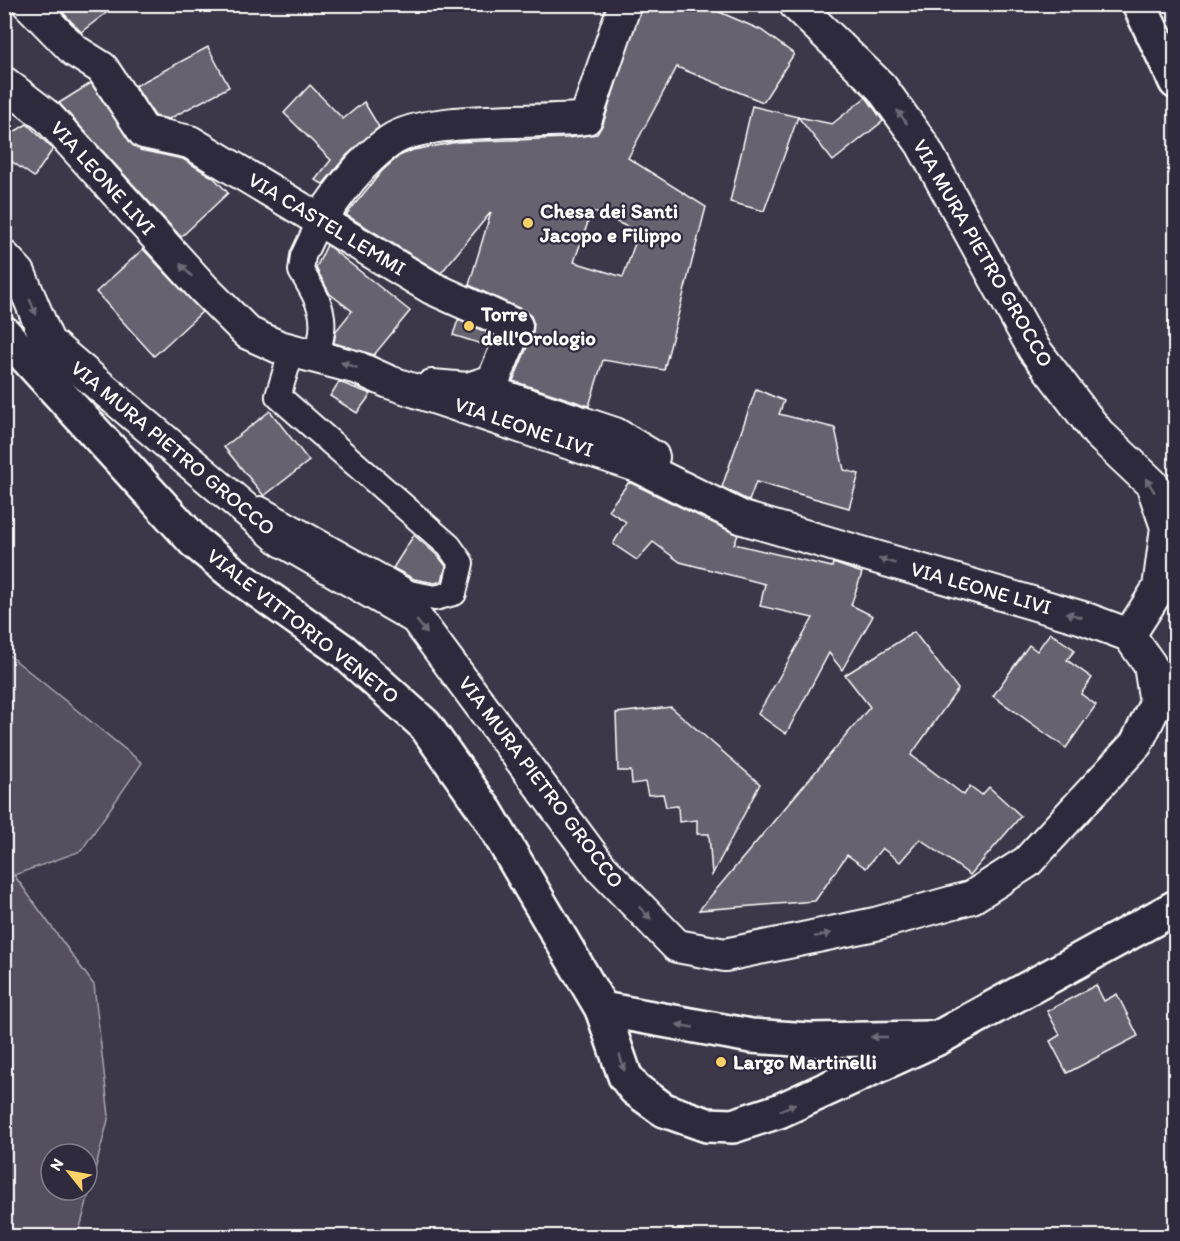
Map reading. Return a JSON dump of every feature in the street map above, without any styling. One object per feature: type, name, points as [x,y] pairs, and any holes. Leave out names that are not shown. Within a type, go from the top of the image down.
[{"type":"street","name":"VIA CASTEL LEMMI","points":[[29,4],[75,51],[102,68],[144,132],[190,142],[432,288],[516,326],[493,381]]},
{"type":"street","points":[[220,487],[409,593],[435,598],[453,593],[461,563],[449,546],[278,396],[304,352],[322,340],[324,323],[318,300],[301,271],[303,256],[320,220],[352,175],[392,140],[427,128],[500,121],[557,122],[586,118],[625,4]]},
{"type":"street","name":"VIA MURA PIETRO GROCCO","points":[[4,257],[19,273],[48,342],[283,541],[416,618],[602,869],[677,946],[725,955],[875,924],[972,897],[1027,862],[1136,744],[1156,703],[1150,665],[1129,635],[1160,588],[1167,527],[1152,484],[1098,433],[1034,349],[922,144],[881,87],[795,4]]},
{"type":"street","points":[[1138,4],[1176,82]]},
{"type":"street","name":"VIA LEONE LIVI","points":[[4,83],[48,117],[204,289],[248,333],[358,368],[389,382],[638,466],[743,518],[1083,618],[1129,635]]},
{"type":"street","name":"VIALE VITTORIO VENETO","points":[[4,333],[195,542],[232,573],[343,651],[425,724],[487,813],[602,1008],[626,1076],[635,1089],[653,1104],[675,1116],[720,1126],[752,1122],[778,1112],[938,1038],[1176,907]]},
{"type":"street","points":[[389,382],[468,389],[493,381],[498,395],[615,434],[666,464],[708,501]]},
{"type":"street","name":"VIALE VITTORIO VENETO","points":[[602,1008],[664,1022],[751,1036],[809,1040],[938,1038]]},
{"type":"shaded area","points":[[5,652],[142,763],[81,851],[14,875],[94,985],[109,1116],[99,1155],[99,1142],[39,1142],[39,1202],[87,1202],[78,1236],[5,1236]]},
{"type":"building","points":[[55,4],[118,4],[81,32]]},
{"type":"building","points":[[642,4],[701,4],[761,30],[794,54],[763,102],[677,67],[628,158],[706,207],[664,370],[603,360],[589,406],[513,381],[533,333],[534,324],[531,316],[469,285],[491,212],[441,273],[346,215],[382,171],[399,156],[413,150],[458,142],[567,138],[597,134],[603,124]],"holes":[[[592,211],[639,232],[623,277],[574,262]]]},
{"type":"building","points":[[208,47],[229,87],[169,119],[155,116],[135,86]]},
{"type":"building","points":[[91,83],[130,142],[140,150],[183,159],[214,178],[228,193],[181,237],[59,103]]},
{"type":"building","points":[[310,85],[343,119],[364,102],[379,127],[347,155],[323,184],[315,180],[331,160],[284,113]]},
{"type":"building","points":[[866,97],[883,121],[833,161],[798,117],[832,124]]},
{"type":"building","points":[[752,106],[798,117],[764,211],[730,202]]},
{"type":"building","points":[[27,124],[53,149],[34,177],[4,156],[4,138]]},
{"type":"building","points":[[327,245],[410,311],[374,355],[334,343],[336,331],[352,311],[330,294],[316,268]]},
{"type":"building","points":[[143,249],[202,312],[154,356],[96,292]]},
{"type":"building","points":[[458,320],[493,335],[488,346],[453,335]]},
{"type":"building","points":[[339,382],[371,394],[357,413],[330,396]]},
{"type":"building","points":[[756,389],[784,401],[779,414],[835,428],[844,470],[859,474],[849,508],[756,482],[749,501],[722,487]]},
{"type":"building","points":[[270,411],[309,461],[264,496],[224,447]]},
{"type":"building","points":[[629,482],[738,535],[734,544],[832,567],[833,563],[862,573],[851,605],[873,616],[842,670],[829,653],[786,734],[758,714],[813,618],[760,606],[765,584],[680,562],[653,542],[637,560],[613,544],[626,522],[608,510]]},
{"type":"building","points":[[414,535],[446,566],[442,581],[435,583],[414,579],[393,568]]},
{"type":"building","points":[[914,632],[958,689],[911,755],[964,795],[970,786],[982,795],[989,787],[1021,816],[970,875],[920,839],[900,862],[882,848],[866,868],[847,855],[815,901],[699,910],[870,707],[845,675]]},
{"type":"building","points":[[1050,633],[1075,650],[1067,660],[1092,678],[1081,694],[1096,705],[1066,748],[993,696],[1029,645],[1037,651]]},
{"type":"building","points":[[671,707],[760,784],[712,875],[709,834],[697,834],[697,820],[679,822],[678,806],[666,807],[663,794],[648,795],[645,782],[632,784],[631,771],[618,771],[616,713]]},
{"type":"building","points":[[1096,985],[1104,1001],[1117,994],[1138,1036],[1067,1073],[1050,1041],[1060,1035],[1047,1011]]},
{"type":"place","name":"Chesa dei Santi Jacopo e Filippo","points":[[528,223]]},
{"type":"place","name":"Torre dell'Orologio","points":[[469,326]]},
{"type":"place","name":"Largo Martinelli","points":[[721,1062]]}]
